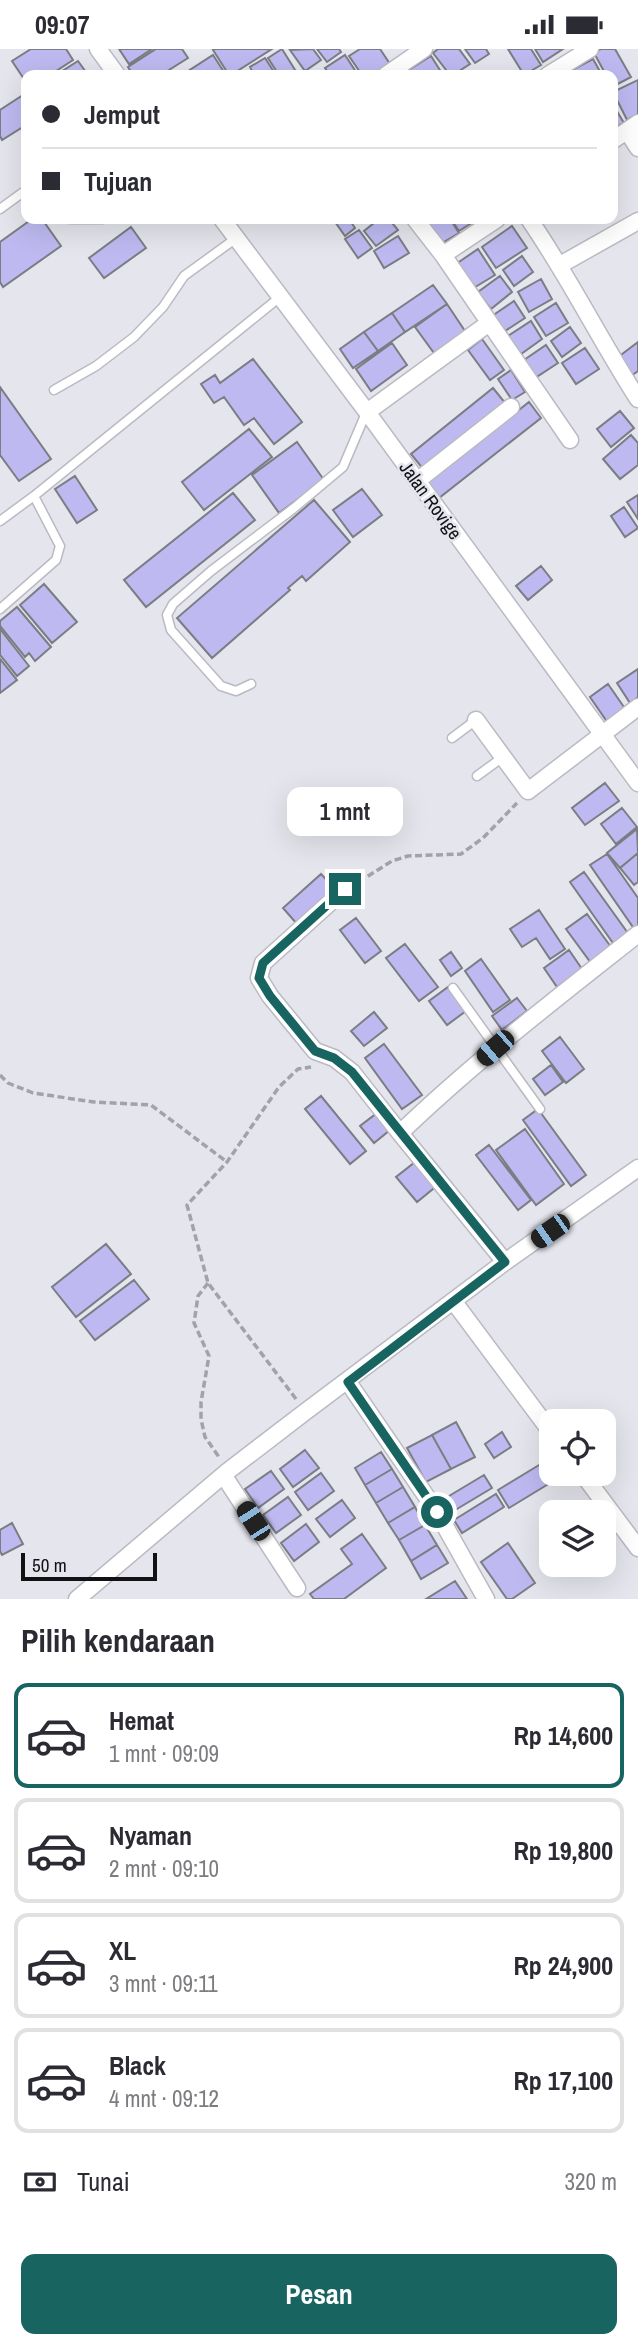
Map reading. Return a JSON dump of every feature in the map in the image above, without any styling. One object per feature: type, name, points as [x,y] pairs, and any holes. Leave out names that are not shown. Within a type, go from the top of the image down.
[{"type":"street","points":[[98,49],[113,70]]},
{"type":"street","points":[[393,70],[424,49]]},
{"type":"street","points":[[556,70],[590,49]]},
{"type":"street","points":[[618,137],[633,127],[638,148]]},
{"type":"street","points":[[560,265],[638,221]]},
{"type":"street","name":"Jalan Rovige","points":[[225,224],[367,412],[638,783]]},
{"type":"street","points":[[419,224],[570,440]]},
{"type":"street","points":[[443,255],[490,224]]},
{"type":"street","points":[[532,224],[560,265],[615,364],[638,399]]},
{"type":"street","points":[[367,412],[489,323]]},
{"type":"street","points":[[417,481],[511,407]]},
{"type":"street","points":[[476,720],[528,791],[638,707]]},
{"type":"street","points":[[345,889],[263,963],[259,978],[288,1020],[315,1051],[334,1058],[352,1072],[505,1262]]},
{"type":"street","points":[[400,1133],[495,1048],[638,934]]},
{"type":"street","points":[[77,1599],[226,1473],[305,1412],[505,1262],[638,1168]]},
{"type":"street","points":[[454,1302],[539,1416]]},
{"type":"street","points":[[348,1382],[437,1512],[486,1599]]},
{"type":"street","points":[[226,1473],[297,1588]]},
{"type":"street","points":[[592,1486],[638,1548]]},
{"type":"lane","points":[[0,209],[21,194]]},
{"type":"lane","points":[[54,390],[96,366],[134,337],[163,307],[184,276],[235,239]]},
{"type":"lane","points":[[0,521],[280,297]]},
{"type":"lane","points":[[251,684],[236,691],[221,686],[171,630],[167,615],[173,604],[211,571],[295,508],[343,467],[367,412]]},
{"type":"lane","points":[[0,609],[56,559],[60,547],[34,496]]},
{"type":"lane","points":[[452,738],[476,720]]},
{"type":"lane","points":[[477,776],[503,757]]},
{"type":"lane","points":[[453,988],[540,1108]]},
{"type":"path","points":[[345,889],[392,861],[408,856],[461,854],[483,838],[528,791]]},
{"type":"path","points":[[305,1412],[208,1283],[187,1205],[227,1161],[279,1087],[298,1069],[323,1066],[334,1058]]},
{"type":"path","points":[[0,1075],[8,1083],[33,1093],[152,1105],[227,1161]]},
{"type":"path","points":[[208,1283],[198,1296],[194,1323],[209,1356],[201,1419],[205,1437],[226,1473]]},
{"type":"building","points":[[31,49],[66,49],[73,60],[58,70],[21,70],[21,74],[12,61]]},
{"type":"building","points":[[119,49],[152,49],[129,64]]},
{"type":"building","points":[[156,49],[182,49],[188,58],[169,70],[130,70],[128,67]]},
{"type":"building","points":[[272,49],[239,70],[226,70],[213,50]]},
{"type":"building","points":[[282,49],[295,70],[276,70],[268,58]]},
{"type":"building","points":[[313,49],[321,60],[304,70],[290,50]]},
{"type":"building","points":[[317,49],[339,49],[341,52],[327,62]]},
{"type":"building","points":[[360,49],[380,49],[390,64],[381,70],[359,70],[349,56]]},
{"type":"building","points":[[438,49],[459,49],[470,64],[461,70],[446,70],[433,53]]},
{"type":"building","points":[[465,49],[486,49],[489,54],[475,63]]},
{"type":"building","points":[[508,49],[531,49],[541,65],[532,70],[521,70]]},
{"type":"building","points":[[535,49],[563,49],[543,62]]},
{"type":"building","points":[[601,49],[615,49],[631,77],[618,84],[618,70],[603,70],[594,53]]},
{"type":"building","points":[[213,55],[223,70],[190,70]]},
{"type":"building","points":[[345,55],[355,70],[326,70],[325,68]]},
{"type":"building","points":[[431,56],[440,70],[409,70]]},
{"type":"building","points":[[265,58],[273,70],[252,70],[250,67]]},
{"type":"building","points":[[593,59],[599,70],[572,70]]},
{"type":"building","points":[[78,61],[84,70],[64,70]]},
{"type":"building","points":[[638,80],[638,114],[627,120],[618,102],[618,90]]},
{"type":"building","points":[[21,96],[21,128],[2,140],[0,136],[0,110]]},
{"type":"building","points":[[618,113],[624,123],[618,126]]},
{"type":"building","points":[[25,224],[46,224],[61,246],[3,287],[0,282],[0,242]]},
{"type":"building","points":[[337,224],[352,224],[355,228],[345,236]]},
{"type":"building","points":[[373,224],[393,224],[398,230],[376,246],[364,231]]},
{"type":"building","points":[[424,224],[453,224],[459,233],[437,246]]},
{"type":"building","points":[[454,224],[470,224],[459,231]]},
{"type":"building","points":[[512,226],[527,248],[496,268],[482,247]]},
{"type":"building","points":[[131,227],[146,248],[104,278],[89,258]]},
{"type":"building","points":[[359,230],[372,248],[358,258],[345,239]]},
{"type":"building","points":[[398,236],[409,253],[384,268],[374,251]]},
{"type":"building","points":[[478,249],[495,275],[472,289],[456,264]]},
{"type":"building","points":[[522,256],[533,272],[514,286],[503,270]]},
{"type":"building","points":[[500,276],[512,292],[491,309],[478,292]]},
{"type":"building","points":[[541,279],[552,299],[529,312],[518,292]]},
{"type":"building","points":[[433,285],[447,304],[405,332],[392,313]]},
{"type":"building","points":[[514,301],[525,318],[502,333],[492,316]]},
{"type":"building","points":[[556,303],[568,323],[546,336],[534,317]]},
{"type":"building","points":[[447,304],[465,331],[434,353],[415,327]]},
{"type":"building","points":[[392,313],[405,332],[378,351],[364,332]]},
{"type":"building","points":[[531,321],[542,339],[521,354],[508,336]]},
{"type":"building","points":[[570,327],[581,343],[562,357],[551,341]]},
{"type":"building","points":[[364,332],[378,351],[353,368],[340,349]]},
{"type":"building","points":[[482,339],[504,370],[490,380],[468,350]]},
{"type":"building","points":[[638,342],[638,371],[631,376],[617,358]]},
{"type":"building","points":[[392,343],[407,365],[371,391],[356,369]]},
{"type":"building","points":[[546,345],[558,363],[535,378],[524,360]]},
{"type":"building","points":[[585,348],[599,369],[576,384],[562,363]]},
{"type":"building","points":[[253,359],[302,422],[274,444],[254,418],[244,425],[224,397],[214,403],[201,384],[215,375],[220,383]]},
{"type":"building","points":[[511,370],[525,392],[512,400],[498,379]]},
{"type":"building","points":[[0,387],[51,459],[19,481],[0,455]]},
{"type":"building","points":[[493,388],[506,404],[424,470],[411,454]]},
{"type":"building","points":[[529,402],[541,418],[439,498],[427,483]]},
{"type":"building","points":[[620,411],[634,428],[611,447],[597,429]]},
{"type":"building","points":[[249,429],[272,457],[204,510],[182,482]]},
{"type":"building","points":[[631,435],[638,443],[638,465],[620,479],[603,459]]},
{"type":"building","points":[[297,442],[324,480],[279,513],[252,475]]},
{"type":"building","points":[[75,476],[97,510],[77,523],[55,489]]},
{"type":"building","points":[[362,489],[382,515],[353,537],[333,510]]},
{"type":"building","points":[[233,493],[255,520],[146,607],[124,580]]},
{"type":"building","points":[[638,495],[638,519],[627,502]]},
{"type":"building","points":[[314,500],[350,542],[306,581],[302,576],[288,588],[290,590],[212,658],[177,618]]},
{"type":"building","points":[[624,507],[638,528],[625,537],[611,516]]},
{"type":"building","points":[[541,566],[552,580],[528,600],[516,586]]},
{"type":"building","points":[[44,584],[77,622],[52,643],[20,605]]},
{"type":"building","points":[[17,607],[51,647],[35,661],[29,653],[25,657],[0,626],[0,621]]},
{"type":"building","points":[[0,629],[29,666],[17,676],[0,655]]},
{"type":"building","points":[[0,659],[17,680],[0,693]]},
{"type":"building","points":[[638,669],[638,697],[630,703],[617,683]]},
{"type":"building","points":[[608,684],[626,710],[608,723],[590,697]]},
{"type":"building","points":[[605,783],[619,801],[585,825],[572,808]]},
{"type":"building","points":[[622,808],[637,827],[616,844],[601,824]]},
{"type":"building","points":[[637,829],[638,853],[620,868],[607,853]]},
{"type":"building","points":[[638,853],[638,882],[634,885],[620,868]]},
{"type":"building","points":[[607,854],[638,898],[638,928],[635,930],[590,865]]},
{"type":"building","points":[[584,872],[630,936],[615,946],[570,882]]},
{"type":"building","points":[[321,874],[335,889],[297,924],[283,908]]},
{"type":"building","points":[[539,910],[565,949],[550,959],[536,938],[522,947],[510,929]]},
{"type":"building","points":[[587,914],[611,947],[591,963],[566,929]]},
{"type":"building","points":[[356,918],[381,951],[365,963],[340,930]]},
{"type":"building","points":[[405,944],[438,987],[419,1001],[386,958]]},
{"type":"building","points":[[569,950],[582,969],[557,987],[544,968]]},
{"type":"building","points":[[451,952],[462,968],[451,976],[440,960]]},
{"type":"building","points":[[481,959],[510,1000],[493,1012],[465,971]]},
{"type":"building","points":[[448,987],[466,1011],[447,1025],[429,1001]]},
{"type":"building","points":[[517,998],[527,1011],[502,1030],[492,1016]]},
{"type":"building","points":[[374,1012],[387,1028],[364,1046],[351,1031]]},
{"type":"building","points":[[560,1037],[584,1069],[566,1083],[542,1051]]},
{"type":"building","points":[[384,1044],[422,1095],[402,1109],[365,1058]]},
{"type":"building","points":[[551,1065],[563,1082],[545,1095],[533,1079]]},
{"type":"building","points":[[321,1096],[366,1151],[350,1164],[305,1109]]},
{"type":"building","points":[[538,1109],[586,1175],[571,1186],[523,1120]]},
{"type":"building","points":[[377,1113],[390,1130],[374,1143],[360,1126]]},
{"type":"building","points":[[525,1129],[564,1184],[536,1205],[496,1150]]},
{"type":"building","points":[[489,1145],[531,1200],[518,1210],[476,1155]]},
{"type":"building","points":[[419,1159],[439,1184],[417,1202],[396,1177]]},
{"type":"building","points":[[106,1244],[131,1274],[76,1317],[52,1287]]},
{"type":"building","points":[[134,1280],[149,1299],[95,1340],[80,1321]]},
{"type":"building","points":[[456,1422],[475,1457],[451,1469],[432,1435]]},
{"type":"building","points":[[502,1432],[511,1447],[494,1458],[485,1444]]},
{"type":"building","points":[[432,1435],[451,1469],[426,1482],[407,1448]]},
{"type":"building","points":[[305,1450],[319,1468],[293,1487],[280,1469]]},
{"type":"building","points":[[381,1452],[392,1469],[365,1485],[355,1468]]},
{"type":"building","points":[[539,1465],[539,1486],[545,1486],[509,1508],[498,1490]]},
{"type":"building","points":[[392,1469],[403,1487],[376,1503],[365,1485]]},
{"type":"building","points":[[271,1471],[284,1489],[258,1508],[245,1489]]},
{"type":"building","points":[[321,1473],[334,1491],[308,1510],[295,1492]]},
{"type":"building","points":[[484,1475],[492,1488],[452,1512],[444,1499]]},
{"type":"building","points":[[403,1487],[415,1507],[388,1523],[376,1503]]},
{"type":"building","points":[[496,1494],[504,1507],[462,1533],[454,1520]]},
{"type":"building","points":[[288,1497],[301,1515],[276,1533],[263,1515]]},
{"type":"building","points":[[342,1500],[355,1518],[330,1537],[316,1519]]},
{"type":"building","points":[[415,1507],[425,1525],[399,1540],[388,1523]]},
{"type":"building","points":[[12,1523],[23,1544],[2,1555],[0,1530]]},
{"type":"building","points":[[306,1524],[319,1542],[294,1561],[281,1543]]},
{"type":"building","points":[[425,1525],[437,1545],[411,1561],[399,1540]]},
{"type":"building","points":[[362,1534],[386,1568],[344,1599],[314,1599],[310,1594],[352,1564],[341,1549]]},
{"type":"building","points":[[508,1543],[535,1583],[512,1599],[507,1599],[481,1562]]},
{"type":"building","points":[[437,1545],[448,1563],[421,1579],[411,1561]]},
{"type":"building","points":[[455,1581],[467,1599],[426,1599]]},
{"type":"route","points":[[345,889],[263,963],[259,978],[288,1020],[315,1051],[334,1058],[352,1072],[505,1262],[348,1382],[437,1512]]}]
